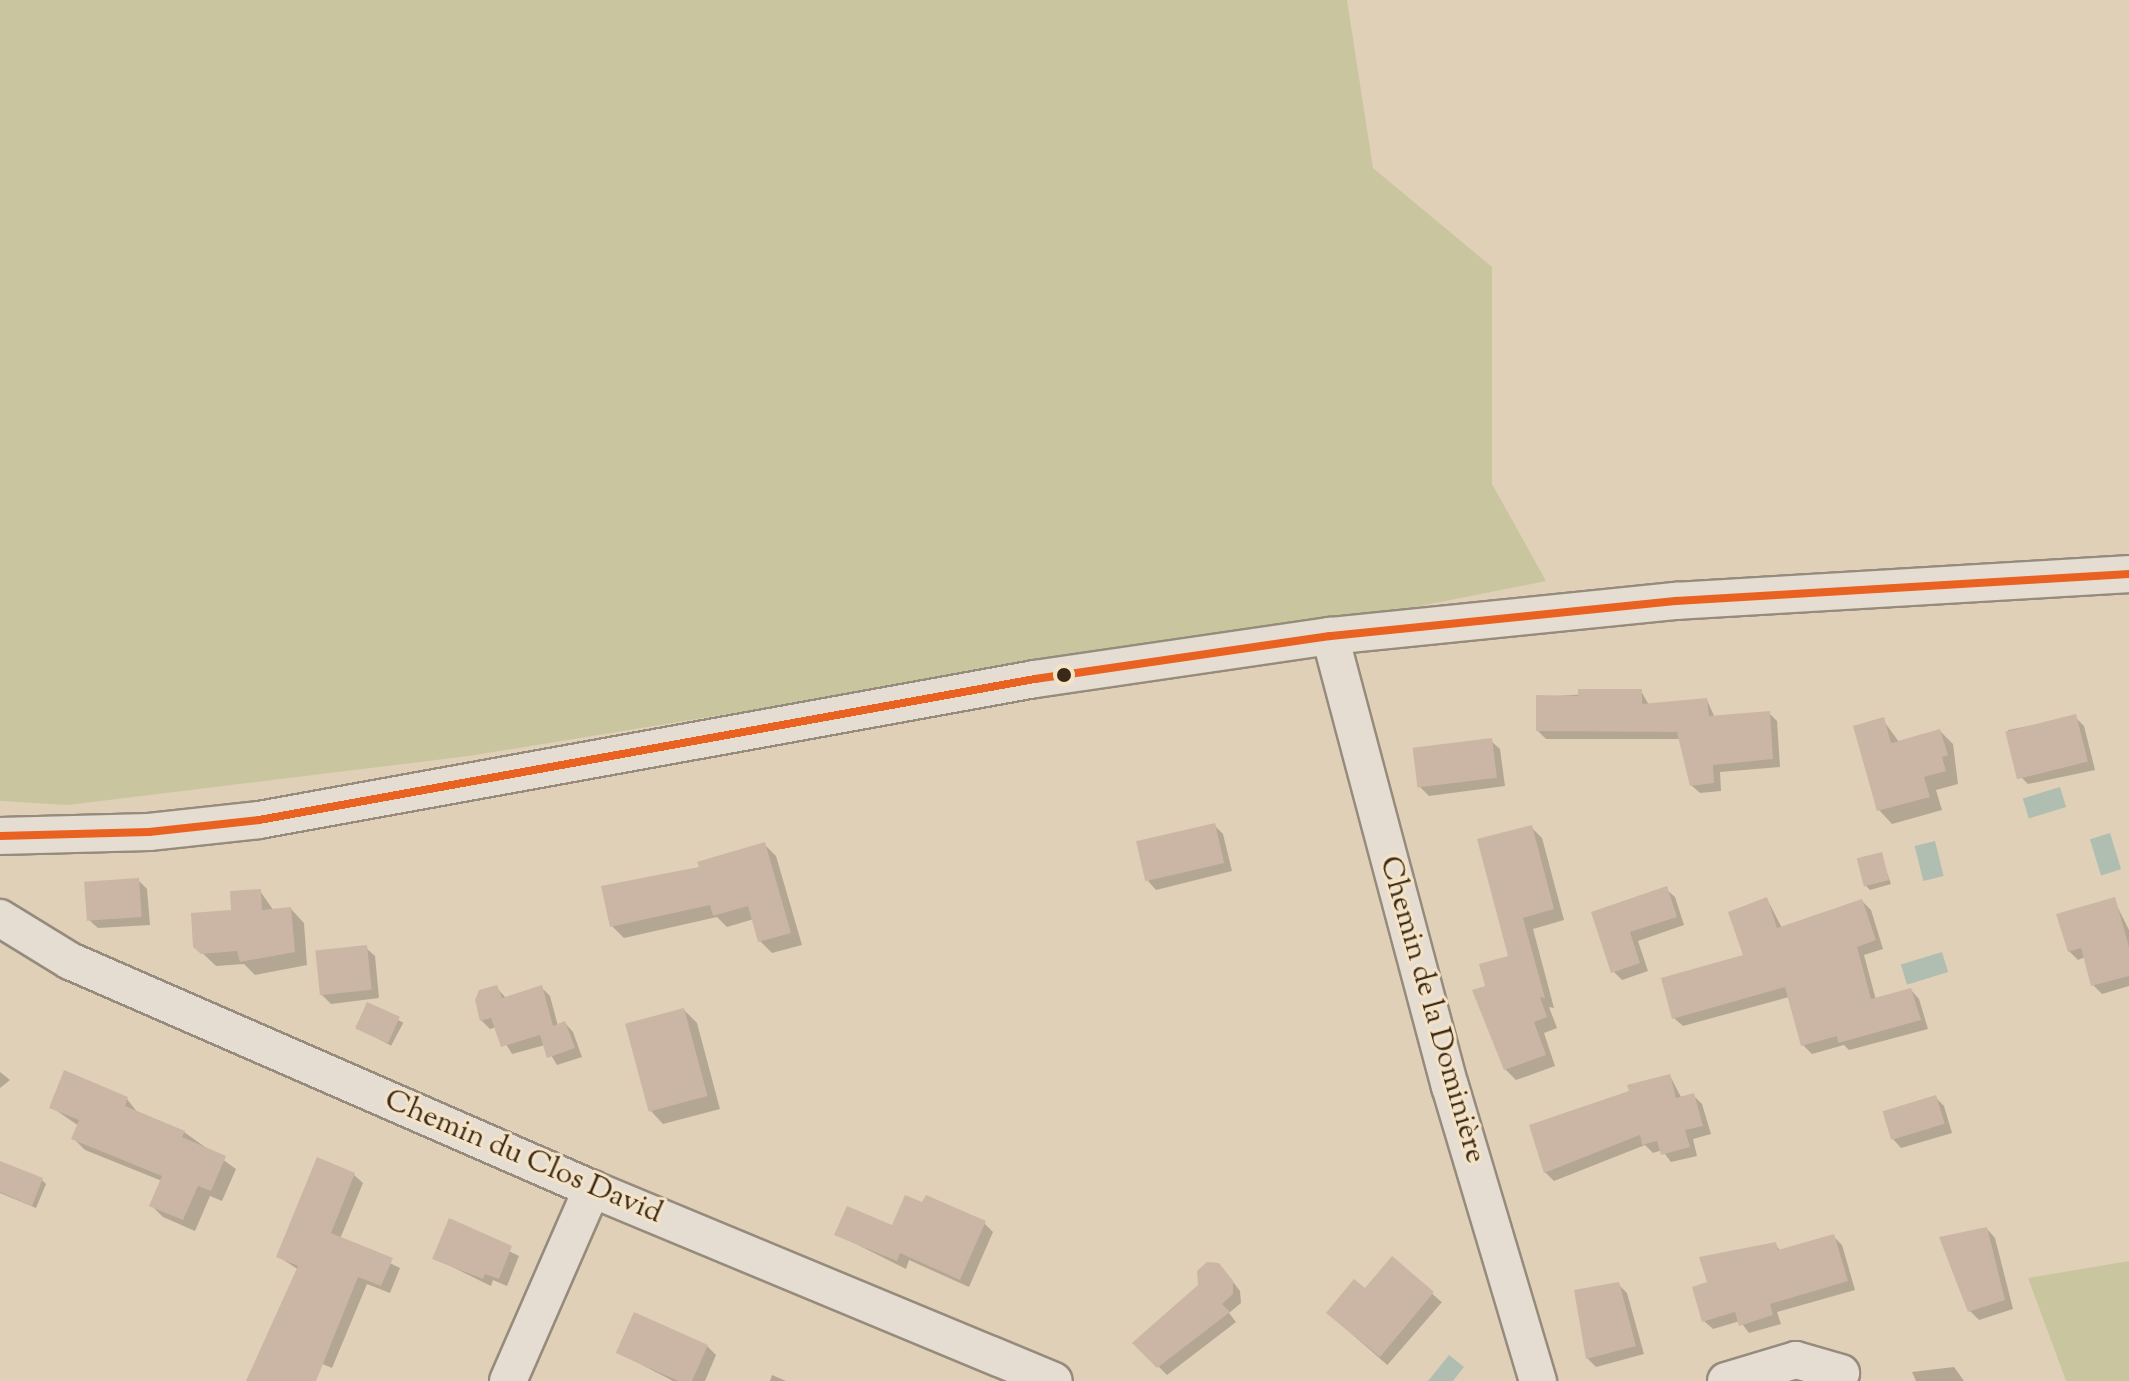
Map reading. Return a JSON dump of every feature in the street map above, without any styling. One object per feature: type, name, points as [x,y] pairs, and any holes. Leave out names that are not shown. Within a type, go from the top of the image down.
[{"type":"street","points":[[0,836],[149,832],[259,820],[1035,679],[1330,636],[1676,601],[2129,574]]},
{"type":"street","name":"Chemin de la Dominière","points":[[1330,636],[1450,1086],[1538,1381]]},
{"type":"street","name":"Chemin du Clos David","points":[[0,918],[70,961],[592,1189],[1054,1381]]},
{"type":"street","points":[[508,1381],[592,1189]]},
{"type":"street","points":[[1726,1381],[1796,1360],[1841,1373]]},
{"type":"shaded area","points":[[0,0],[1347,0],[1373,168],[1492,267],[1492,484],[1546,581],[1355,619],[1189,639],[469,756],[68,805],[0,801]]},
{"type":"shaded area","points":[[2060,787],[2066,807],[2029,818],[2023,798]]},
{"type":"shaded area","points":[[2110,833],[2121,869],[2101,875],[2090,839]]},
{"type":"shaded area","points":[[1935,841],[1944,876],[1923,881],[1915,846]]},
{"type":"shaded area","points":[[1942,952],[1948,972],[1907,985],[1901,965]]},
{"type":"shaded area","points":[[2129,1261],[2129,1381],[2066,1381],[2028,1278]]},
{"type":"shaded area","points":[[1449,1355],[1464,1367],[1453,1381],[1428,1381]]},
{"type":"building","points":[[1578,689],[1642,689],[1642,704],[1707,698],[1709,716],[1770,711],[1773,759],[1713,765],[1714,783],[1690,786],[1677,732],[1536,731],[1536,695],[1578,696]]},
{"type":"building","points":[[2076,714],[2088,762],[2017,779],[2005,732]]},
{"type":"building","points":[[1884,717],[1891,743],[1940,729],[1948,755],[1942,757],[1946,771],[1924,777],[1930,797],[1877,811],[1853,726]]},
{"type":"building","points":[[1492,738],[1497,778],[1417,787],[1413,748]]},
{"type":"building","points":[[1215,823],[1224,863],[1145,881],[1136,841]]},
{"type":"building","points":[[1532,825],[1554,909],[1523,918],[1545,998],[1540,997],[1547,1017],[1534,1022],[1546,1055],[1504,1070],[1472,990],[1485,986],[1479,964],[1508,956],[1477,839]]},
{"type":"building","points":[[765,842],[791,933],[758,942],[748,906],[713,916],[710,905],[610,927],[601,886],[699,867],[697,862]]},
{"type":"building","points":[[1882,852],[1889,880],[1864,886],[1857,858]]},
{"type":"building","points":[[139,878],[142,917],[87,921],[84,882]]},
{"type":"building","points":[[1667,886],[1677,917],[1630,932],[1640,963],[1611,973],[1591,912]]},
{"type":"building","points":[[261,889],[262,910],[291,907],[295,952],[240,962],[237,951],[201,954],[193,947],[191,913],[231,910],[230,891]]},
{"type":"building","points":[[1767,897],[1777,928],[1862,899],[1876,940],[1857,947],[1871,999],[1911,988],[1921,1020],[1838,1043],[1837,1036],[1801,1046],[1785,987],[1672,1019],[1661,978],[1743,955],[1728,912]]},
{"type":"building","points":[[2115,897],[2129,947],[2129,976],[2091,986],[2081,948],[2068,952],[2056,914]]},
{"type":"building","points":[[367,945],[372,990],[320,995],[315,950]]},
{"type":"building","points":[[497,985],[502,998],[542,985],[553,1026],[565,1021],[575,1048],[547,1058],[540,1035],[501,1047],[491,1018],[480,1021],[475,1000],[479,990]]},
{"type":"building","points":[[367,1002],[400,1017],[388,1043],[355,1028]]},
{"type":"building","points":[[684,1008],[708,1096],[649,1112],[625,1024]]},
{"type":"building","points":[[64,1070],[128,1097],[125,1106],[185,1131],[182,1137],[226,1156],[211,1191],[198,1186],[183,1220],[149,1206],[162,1176],[71,1139],[79,1120],[49,1108]]},
{"type":"building","points":[[1670,1074],[1676,1098],[1694,1093],[1703,1126],[1685,1130],[1690,1147],[1661,1155],[1657,1141],[1642,1145],[1640,1135],[1544,1173],[1529,1125],[1629,1091],[1627,1085]]},
{"type":"building","points":[[1936,1095],[1945,1124],[1891,1140],[1882,1111]]},
{"type":"building","points":[[317,1157],[355,1173],[331,1233],[393,1258],[381,1286],[358,1277],[316,1381],[246,1381],[298,1266],[276,1257]]},
{"type":"building","points":[[0,1161],[43,1178],[32,1206],[0,1192]]},
{"type":"building","points":[[905,1195],[922,1202],[926,1195],[986,1221],[960,1280],[900,1253],[897,1261],[834,1235],[847,1206],[892,1225]]},
{"type":"building","points":[[449,1218],[512,1246],[499,1279],[485,1274],[483,1279],[432,1259]]},
{"type":"building","points":[[1987,1227],[2005,1300],[1968,1312],[1939,1237]]},
{"type":"building","points":[[1834,1234],[1848,1281],[1770,1304],[1773,1315],[1739,1326],[1735,1312],[1702,1322],[1692,1287],[1707,1282],[1699,1257],[1776,1242],[1778,1250]]},
{"type":"building","points":[[1392,1256],[1434,1292],[1380,1357],[1326,1313],[1354,1279],[1365,1288]]},
{"type":"building","points":[[1207,1262],[1219,1263],[1233,1281],[1233,1294],[1222,1304],[1230,1312],[1157,1368],[1132,1343],[1198,1285],[1197,1271]]},
{"type":"building","points":[[1619,1282],[1636,1346],[1586,1359],[1574,1290]]},
{"type":"building","points":[[634,1312],[708,1345],[692,1381],[678,1381],[616,1353]]},
{"type":"transit line","points":[[0,836],[149,832],[259,820],[1035,679],[1330,636],[1676,601],[2129,574]]}]
